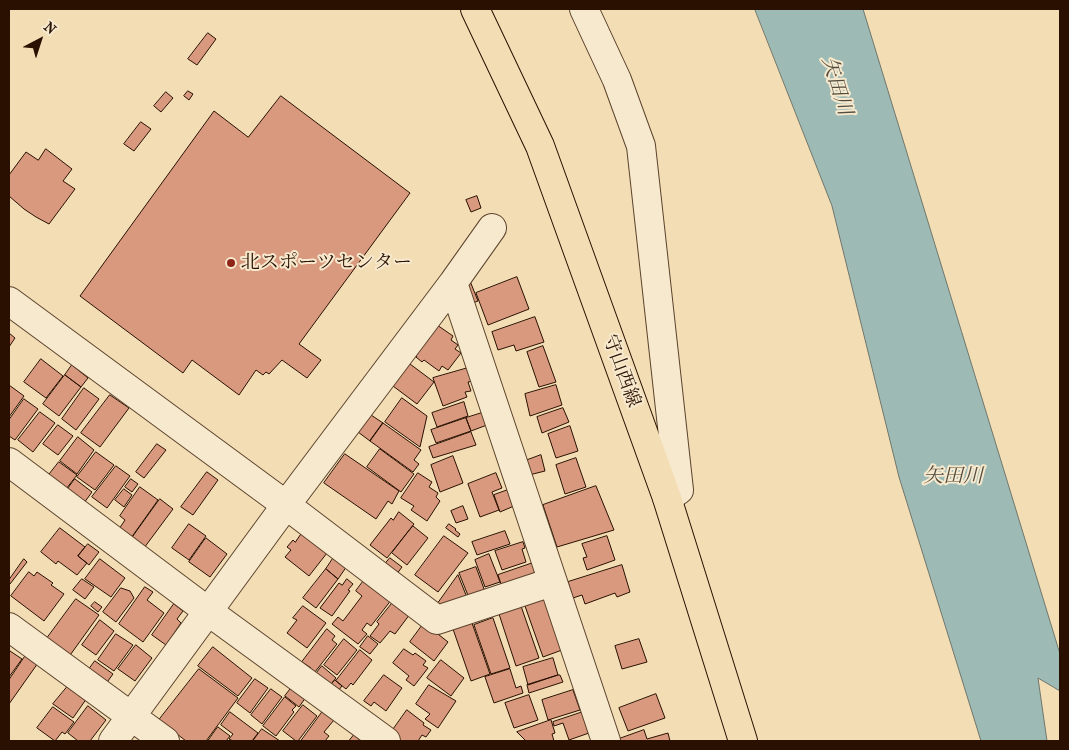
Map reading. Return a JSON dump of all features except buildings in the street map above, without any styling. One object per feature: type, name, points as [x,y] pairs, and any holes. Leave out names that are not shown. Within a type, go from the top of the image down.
[{"type":"main road","name":"守山西線","points":[[475,9],[540,146],[667,498],[743,741]]},
{"type":"street","points":[[584,9],[617,80],[641,146],[679,490],[667,498]]},
{"type":"street","points":[[113,741],[492,228]]},
{"type":"street","points":[[453,283],[606,741]]},
{"type":"street","points":[[9,301],[286,505],[437,620],[552,582]]},
{"type":"street","points":[[9,462],[209,612],[386,741]]},
{"type":"street","points":[[9,627],[165,741]]},
{"type":"water","name":"矢田川","points":[[755,9],[863,9],[1060,654],[1060,691],[1038,678],[1047,741],[981,741],[899,477],[832,206]]},
{"type":"place","name":"北スポーツセンター","points":[[231,263]]}]
